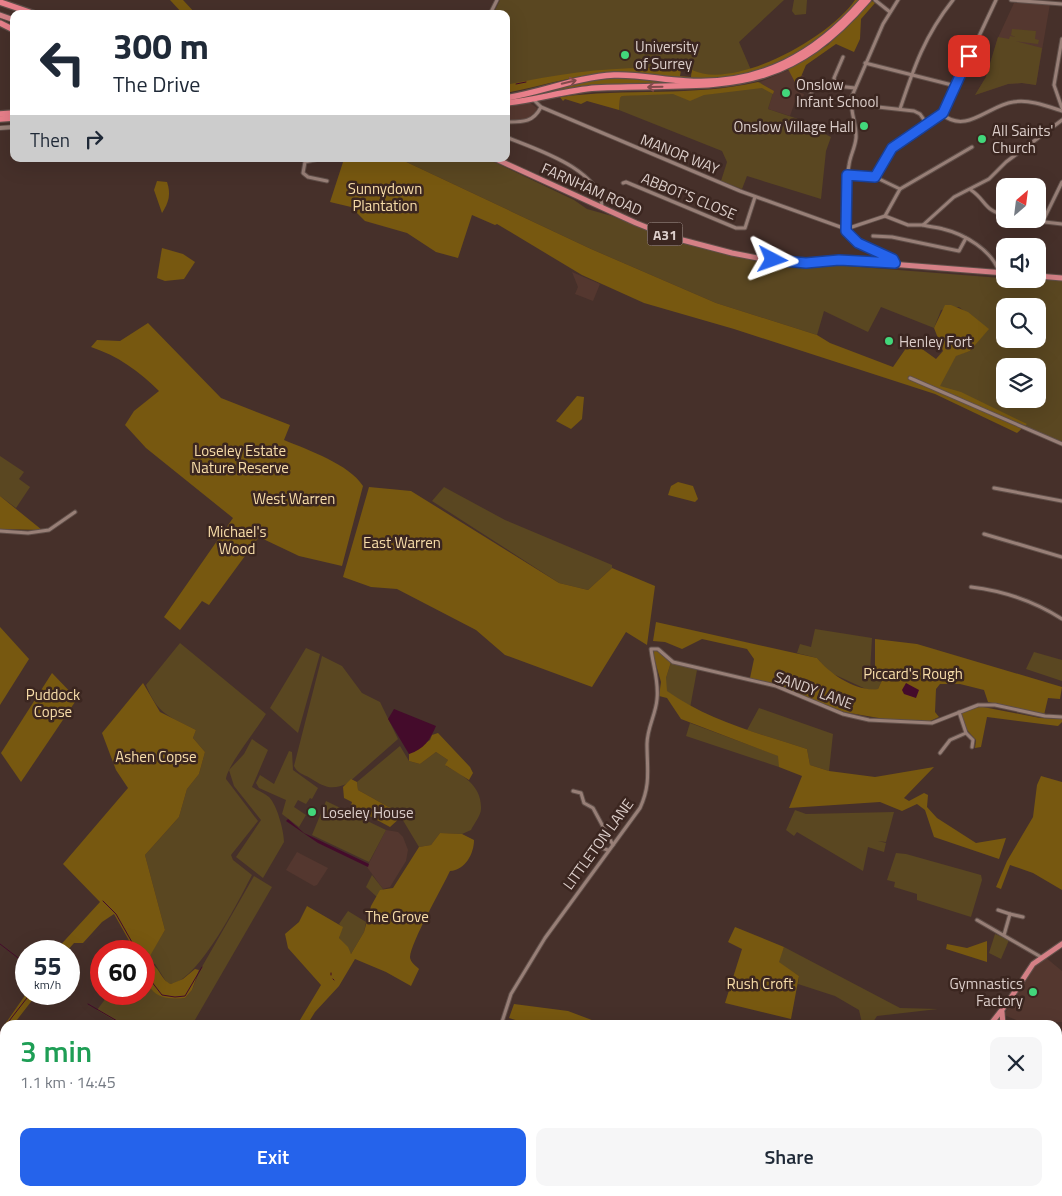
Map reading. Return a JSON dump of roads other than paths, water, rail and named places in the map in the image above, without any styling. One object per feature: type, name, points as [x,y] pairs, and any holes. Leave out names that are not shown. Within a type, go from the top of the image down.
[{"type":"highway","points":[[510,97],[603,76],[635,75],[701,82],[749,75],[788,62],[814,47],[833,31],[863,0]]},
{"type":"highway","points":[[510,102],[582,89],[716,86],[763,76],[792,65],[815,52],[838,33],[868,0]]},
{"type":"highway","points":[[0,2],[23,10]]},
{"type":"main road","name":"FARNHAM ROAD","points":[[502,162],[602,208],[671,237],[748,257],[806,263],[839,260],[895,263],[996,272]]},
{"type":"main road","points":[[1046,277],[1062,278]]},
{"type":"main road","points":[[994,1020],[1024,976],[1041,957],[1062,944]]},
{"type":"main road","points":[[1002,1020],[1003,1009]]},
{"type":"street","points":[[875,0],[890,12]]},
{"type":"street","points":[[895,263],[893,259],[858,243],[846,229],[847,175],[856,138],[855,120],[851,104],[865,63],[890,12],[898,0]]},
{"type":"street","points":[[900,109],[911,75],[931,30],[953,0]]},
{"type":"street","points":[[875,177],[892,148],[942,114],[996,0]]},
{"type":"street","points":[[1011,0],[1062,4]]},
{"type":"street","points":[[942,114],[953,120],[969,121],[999,106],[1019,101],[1062,110],[1054,85],[1062,39]]},
{"type":"street","points":[[835,84],[834,77],[843,57]]},
{"type":"street","points":[[865,63],[956,86]]},
{"type":"street","points":[[806,106],[815,87],[835,84],[855,88]]},
{"type":"street","name":"MANOR WAY","points":[[534,99],[541,107],[755,197],[846,229]]},
{"type":"street","points":[[851,104],[917,112],[928,124]]},
{"type":"street","points":[[510,122],[529,120],[535,116],[541,107]]},
{"type":"street","points":[[924,225],[954,197],[979,186],[1062,119]]},
{"type":"street","points":[[510,139],[579,171],[595,189],[602,208]]},
{"type":"street","points":[[846,229],[885,216],[900,189],[919,180],[972,147]]},
{"type":"street","points":[[305,162],[304,173],[308,177],[327,181]]},
{"type":"street","points":[[847,175],[875,177],[900,189]]},
{"type":"street","name":"ABBOT'S CLOSE","points":[[623,183],[626,182],[736,228],[744,228],[755,197]]},
{"type":"street","points":[[1046,215],[1062,182]]},
{"type":"street","points":[[978,195],[979,186]]},
{"type":"street","points":[[971,190],[978,195],[987,208],[996,212]]},
{"type":"street","points":[[885,216],[900,223],[935,227],[966,238],[981,248],[996,266]]},
{"type":"street","points":[[932,219],[935,227]]},
{"type":"street","points":[[1046,221],[1062,224]]},
{"type":"street","points":[[873,236],[892,237],[959,251],[966,238]]},
{"type":"street","points":[[910,378],[1062,444]]},
{"type":"street","points":[[994,488],[1062,501]]},
{"type":"street","points":[[0,531],[28,533],[49,530],[75,512]]},
{"type":"street","points":[[984,534],[1062,557]]},
{"type":"street","points":[[971,587],[1008,594],[1046,609],[1062,619]]},
{"type":"street","name":"SANDY LANE","points":[[651,649],[658,649],[673,662],[776,686],[843,714],[880,721],[932,723],[978,705],[995,705],[1045,716],[1062,717]]},
{"type":"street","name":"LITTLETON LANE","points":[[502,1020],[511,994],[545,938],[640,808],[646,791],[649,763],[647,744],[658,700],[658,678],[651,649]]},
{"type":"street","points":[[959,712],[966,734],[973,740],[972,747]]},
{"type":"street","points":[[940,753],[950,740],[966,734]]},
{"type":"street","points":[[573,791],[581,794],[584,803],[593,808],[613,845]]},
{"type":"street","points":[[595,846],[608,850]]},
{"type":"street","points":[[998,910],[1023,917]]},
{"type":"street","points":[[1004,935],[1010,914]]},
{"type":"street","points":[[977,920],[1041,957]]},
{"type":"waterway","points":[[516,84],[526,82]]},
{"type":"waterway","points":[[103,901],[116,914],[131,940]]},
{"type":"waterway","points":[[0,944],[15,956]]},
{"type":"waterway","points":[[155,986],[162,995],[185,996],[202,967]]},
{"type":"waterway","points":[[88,1004],[115,1020]]},
{"type":"waterway","points":[[10,1020],[21,1005]]},
{"type":"place","name":"University of Surrey","points":[[625,55]]},
{"type":"place","name":"Onslow Infant School","points":[[786,93]]},
{"type":"place","name":"Onslow Village Hall","points":[[864,126]]},
{"type":"place","name":"All Saints' Church","points":[[982,139]]},
{"type":"place","name":"Henley Fort","points":[[889,341]]},
{"type":"place","name":"Loseley House","points":[[312,812]]},
{"type":"place","name":"Gymnastics Factory","points":[[1033,992]]},
{"type":"park label","name":"Sunnydown Plantation","points":[[385,196]]},
{"type":"park label","name":"Loseley Estate Nature Reserve","points":[[240,458]]},
{"type":"park label","name":"West Warren","points":[[294,498]]},
{"type":"park label","name":"Michael's Wood","points":[[237,540]]},
{"type":"park label","name":"East Warren","points":[[402,542]]},
{"type":"park label","name":"Piccard's Rough","points":[[913,673]]},
{"type":"park label","name":"Puddock Copse","points":[[53,702]]},
{"type":"park label","name":"Ashen Copse","points":[[156,756]]},
{"type":"park label","name":"The Grove","points":[[397,916]]},
{"type":"park label","name":"Rush Croft","points":[[760,983]]}]
